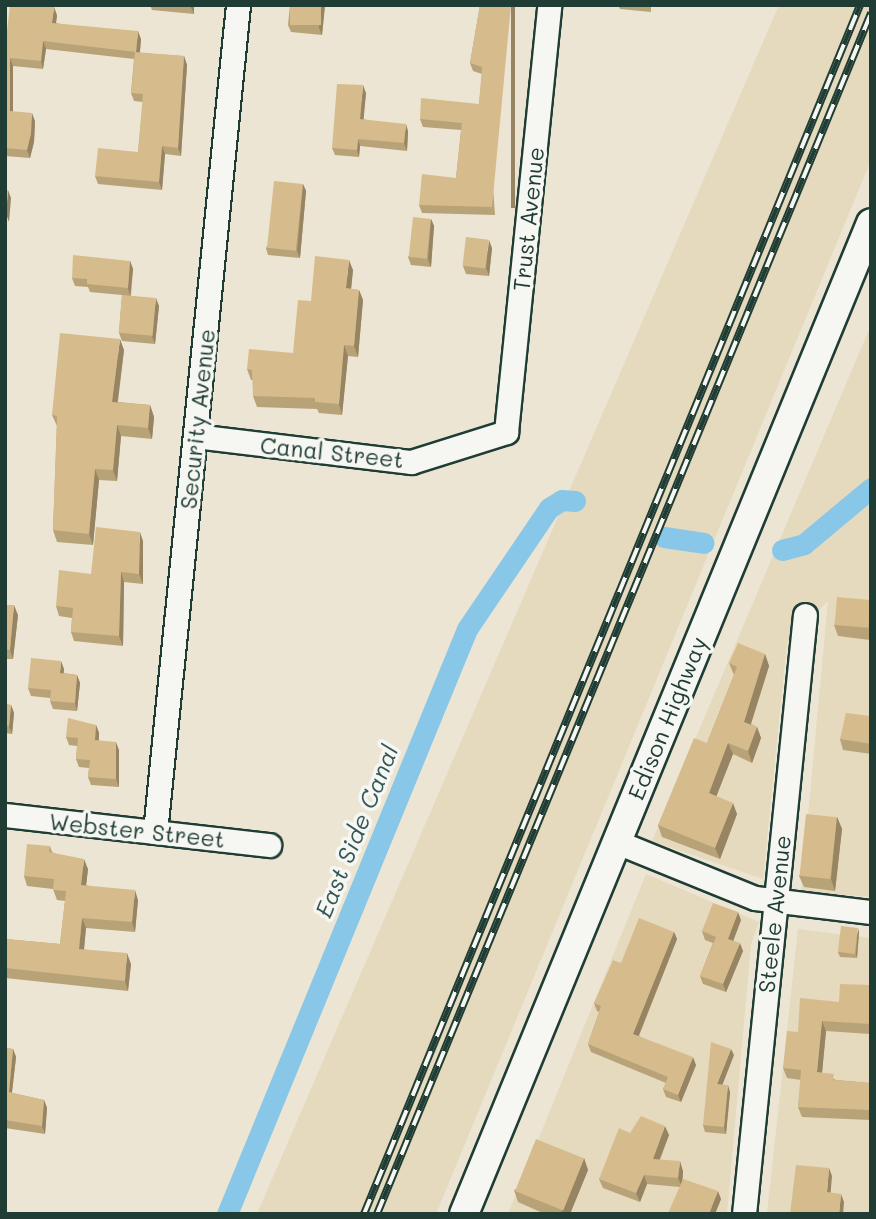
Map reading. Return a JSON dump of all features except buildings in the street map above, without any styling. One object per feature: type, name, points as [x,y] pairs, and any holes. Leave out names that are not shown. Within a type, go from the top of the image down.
[{"type":"main road","name":"Edison Highway","points":[[464,1214],[871,223]]},
{"type":"street","name":"Security Avenue","points":[[155,832],[238,5]]},
{"type":"street","name":"Trust Avenue","points":[[506,432],[549,5]]},
{"type":"street","name":"Canal Street","points":[[195,436],[411,462],[506,432]]},
{"type":"street","name":"Steele Avenue","points":[[744,1214],[805,615]]},
{"type":"street","name":"Webster Street","points":[[5,815],[269,845]]},
{"type":"street","points":[[617,842],[755,898],[871,912]]},
{"type":"shaded area","points":[[779,5],[871,5],[871,160],[436,1214],[257,1214]]},
{"type":"shaded area","points":[[871,325],[871,897],[801,891],[828,601],[787,642],[763,879],[652,841]]},
{"type":"shaded area","points":[[646,874],[759,922],[751,944],[727,1214],[508,1214]]},
{"type":"shaded area","points":[[798,929],[871,938],[871,1214],[767,1214]]},
{"type":"waterway","name":"East Side Canal","points":[[782,550],[804,544],[871,488]]},
{"type":"waterway","name":"East Side Canal","points":[[227,1214],[467,629],[549,508],[562,500],[575,501]]},
{"type":"waterway","name":"East Side Canal","points":[[664,537],[704,543]]},
{"type":"railway","points":[[364,1214],[860,5]]},
{"type":"railway","points":[[377,1214],[871,13]]}]
